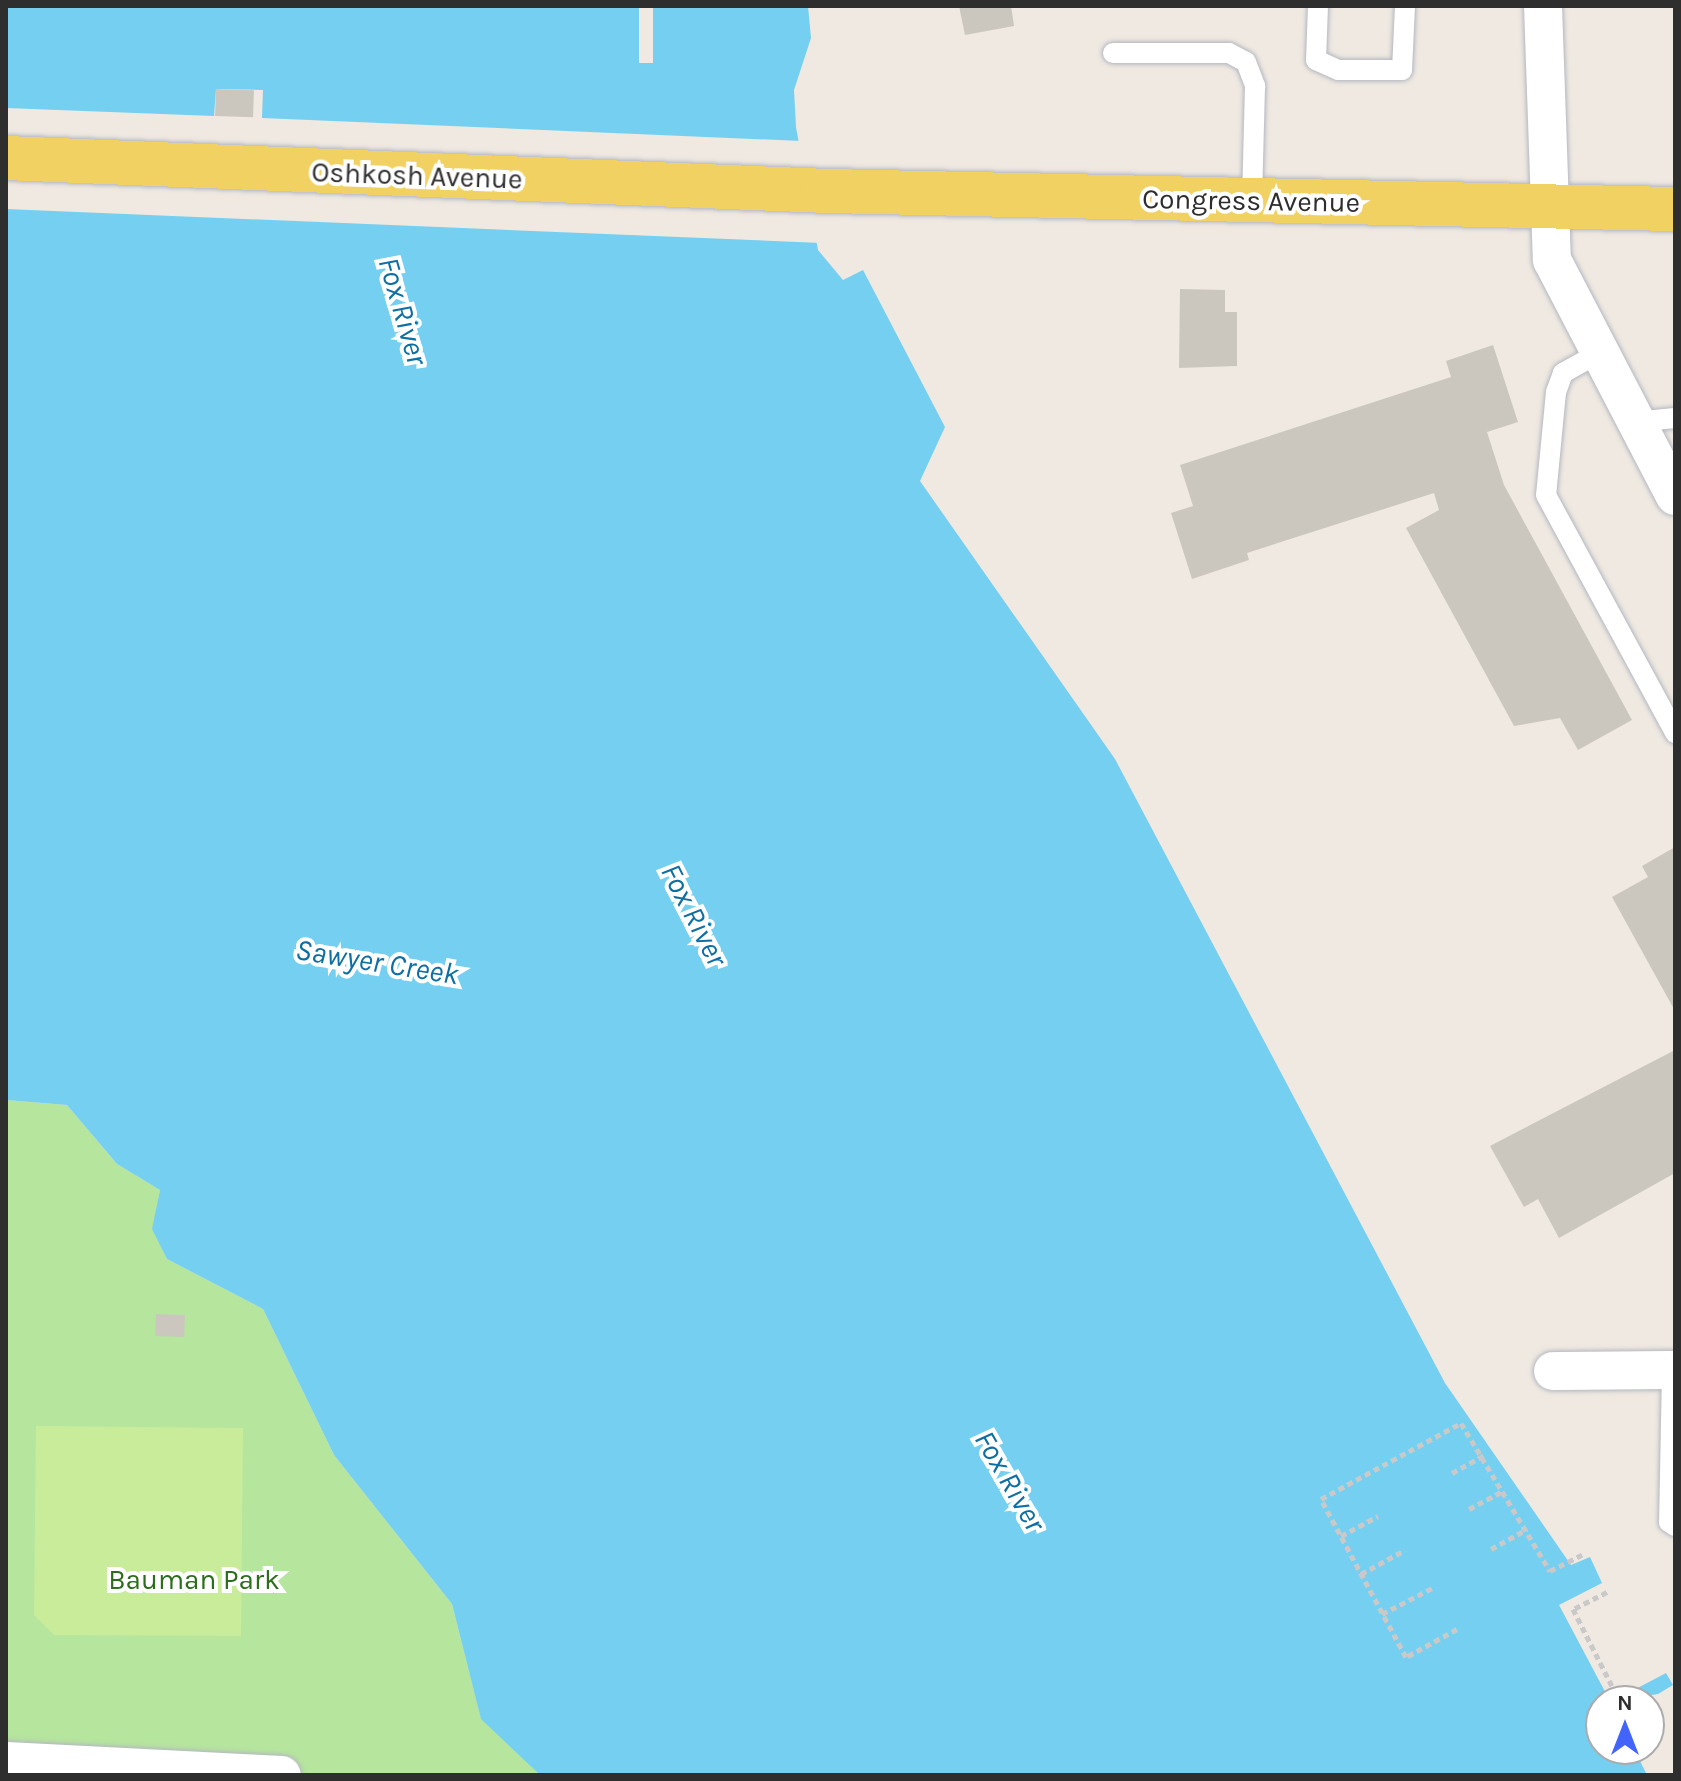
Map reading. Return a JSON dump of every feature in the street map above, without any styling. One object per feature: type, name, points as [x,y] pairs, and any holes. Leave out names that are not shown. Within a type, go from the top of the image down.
[{"type":"main road","name":"Oshkosh Avenue","points":[[6,158],[828,191]]},
{"type":"main road","name":"Congress Avenue","points":[[828,191],[1675,209]]},
{"type":"street","points":[[1543,6],[1552,260],[1597,354],[1634,422],[1672,482]]},
{"type":"street","points":[[1553,1371],[1673,1370]]},
{"type":"street","points":[[6,1761],[282,1775]]},
{"type":"lane","points":[[1318,6],[1316,60],[1338,70],[1402,70],[1405,6]]},
{"type":"lane","points":[[1113,53],[1229,53],[1246,62],[1255,86],[1252,201]]},
{"type":"lane","points":[[1597,354],[1563,373],[1556,392],[1546,495],[1675,733]]},
{"type":"lane","points":[[1634,422],[1675,418]]},
{"type":"lane","points":[[1673,1370],[1669,1522],[1675,1526]]},
{"type":"path","points":[[1457,1629],[1406,1657],[1321,1499],[1461,1423],[1485,1455],[1550,1571],[1584,1554]]},
{"type":"path","points":[[1452,1473],[1485,1455]]},
{"type":"path","points":[[1469,1509],[1504,1490]]},
{"type":"path","points":[[1341,1536],[1378,1516]]},
{"type":"path","points":[[1491,1549],[1527,1529]]},
{"type":"path","points":[[1361,1574],[1405,1550]]},
{"type":"path","points":[[1382,1614],[1434,1587]]},
{"type":"path","points":[[1607,1592],[1573,1609],[1611,1685]]},
{"type":"green space","name":"Bauman Park","points":[[6,1100],[67,1105],[117,1164],[160,1190],[153,1229],[167,1259],[263,1309],[334,1455],[452,1604],[481,1718],[540,1775],[282,1775],[6,1761]]},
{"type":"green space","points":[[36,1426],[243,1428],[241,1636],[54,1635],[34,1615]]},
{"type":"water","points":[[6,6],[808,6],[811,38],[794,90],[796,127],[818,250],[843,280],[863,270],[945,427],[920,481],[1115,759],[1445,1383],[1571,1565],[1590,1557],[1602,1583],[1559,1605],[1602,1685],[1585,1685],[1585,1765],[1642,1765],[1647,1775],[540,1775],[481,1719],[452,1604],[334,1455],[263,1309],[167,1259],[152,1229],[160,1190],[117,1164],[67,1105],[6,1100]]},
{"type":"water","points":[[1666,1673],[1673,1685],[1665,1690],[1665,1685],[1643,1685]]},
{"type":"pier","points":[[639,6],[653,6],[653,63],[639,63]]},
{"type":"pier","points":[[216,89],[263,90],[262,118],[802,141],[821,243],[6,209],[6,108],[214,116]]},
{"type":"building","points":[[959,6],[1011,6],[1014,26],[965,35]]},
{"type":"building","points":[[216,89],[254,90],[253,117],[215,116]]},
{"type":"building","points":[[1180,289],[1225,290],[1225,312],[1237,312],[1237,366],[1179,368]]},
{"type":"building","points":[[1493,345],[1518,422],[1487,432],[1504,485],[1632,720],[1578,750],[1560,718],[1514,726],[1406,528],[1439,510],[1434,493],[1247,553],[1249,560],[1192,579],[1171,513],[1193,506],[1180,465],[1451,377],[1446,361]]},
{"type":"building","points":[[1675,847],[1675,1011],[1612,897],[1648,877],[1642,866]]},
{"type":"building","points":[[1675,1050],[1675,1173],[1559,1238],[1538,1199],[1524,1207],[1490,1146]]},
{"type":"building","points":[[156,1314],[185,1315],[184,1337],[155,1336]]},
{"type":"water label","name":"Fox River","points":[[403,311]]},
{"type":"water label","name":"Fox River","points":[[694,915]]},
{"type":"water label","name":"Sawyer Creek","points":[[377,962]]},
{"type":"water label","name":"Fox River","points":[[1010,1481]]}]
